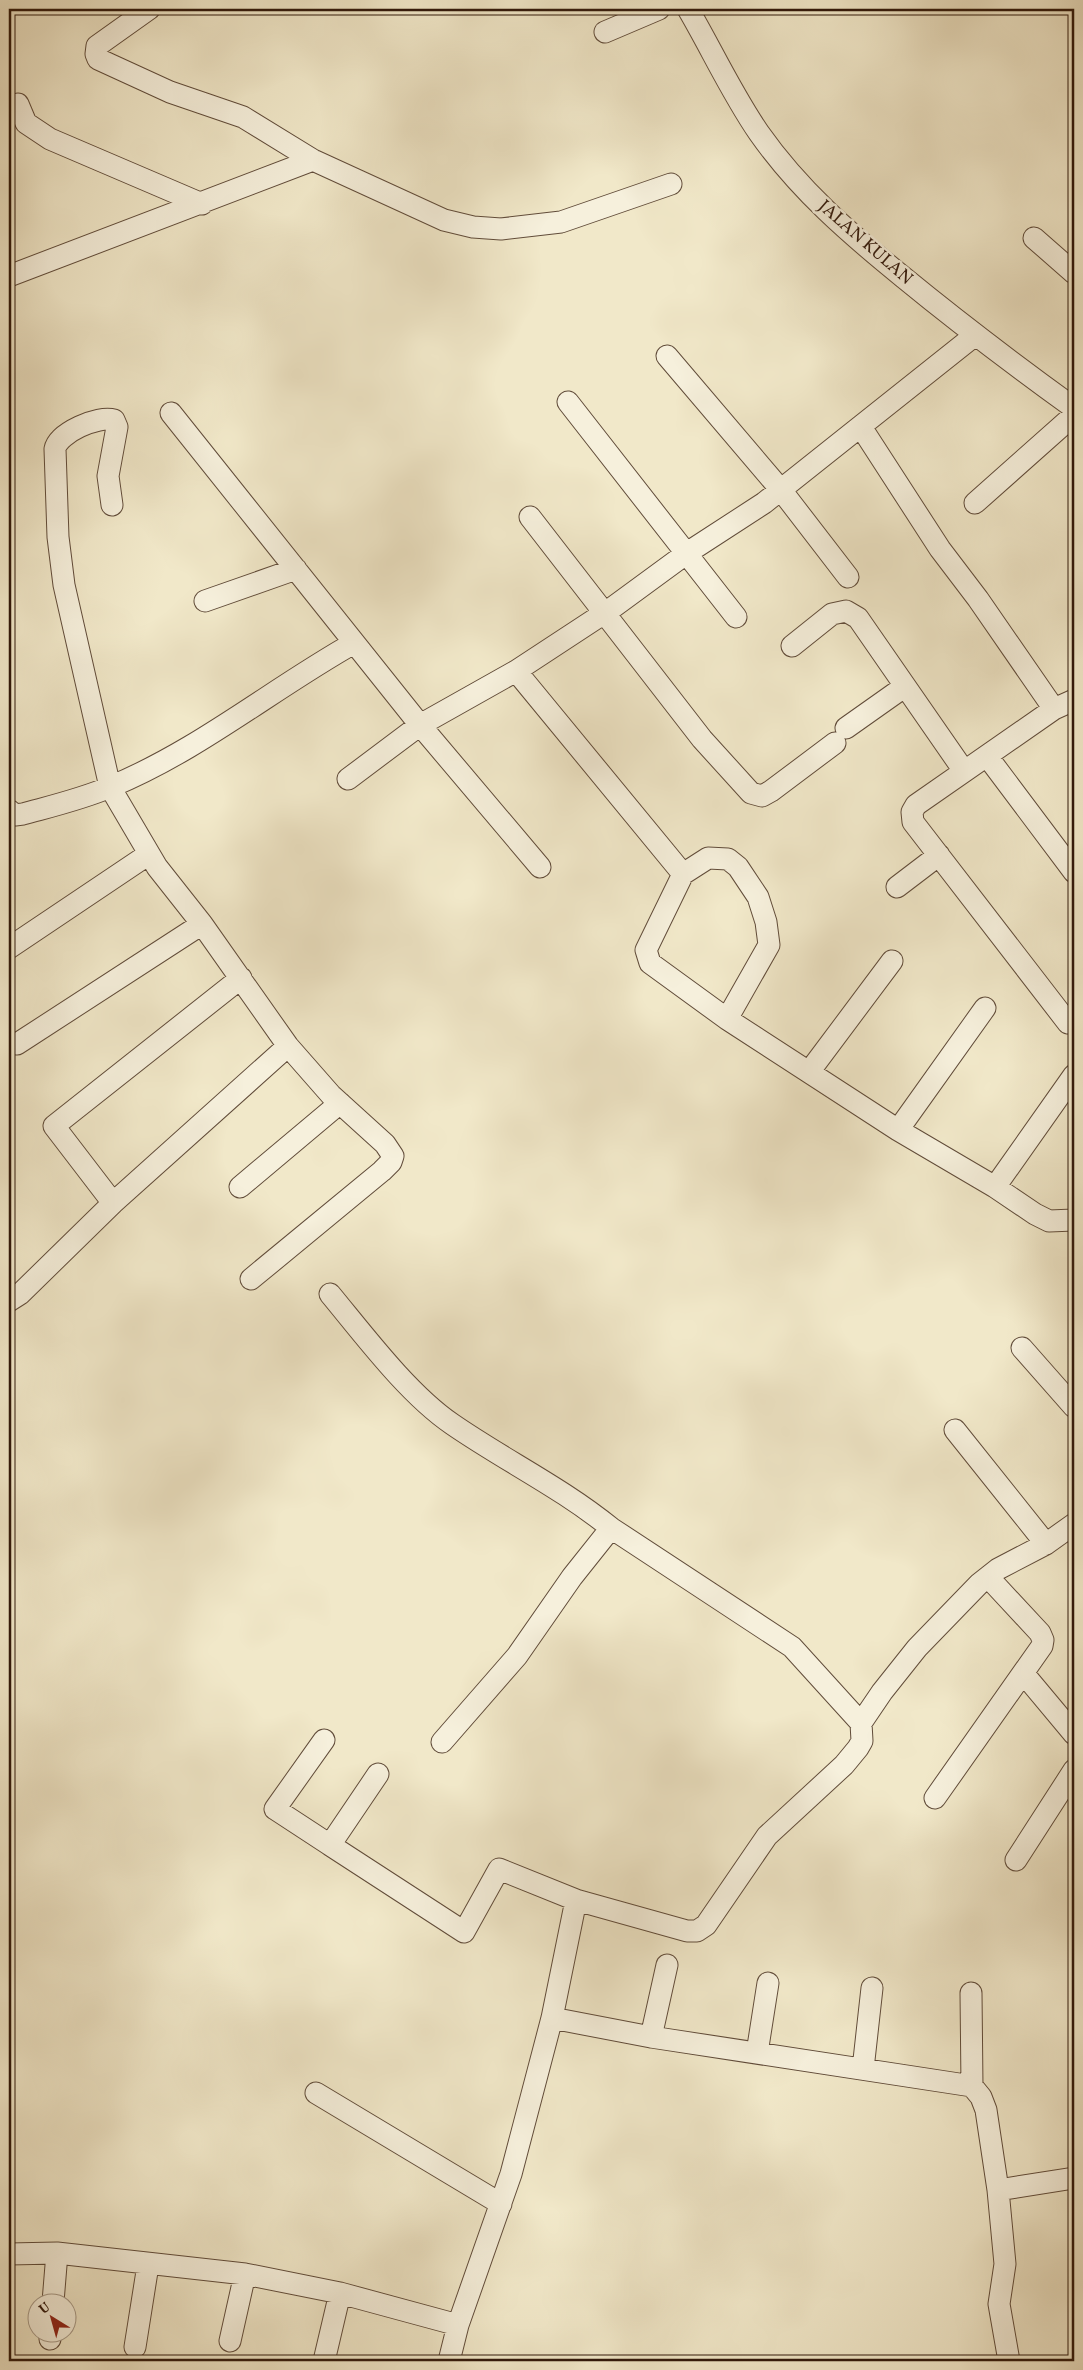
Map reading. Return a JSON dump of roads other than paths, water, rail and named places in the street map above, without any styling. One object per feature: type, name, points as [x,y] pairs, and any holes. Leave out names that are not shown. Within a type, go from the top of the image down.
[{"type":"street","points":[[149,9],[97,46],[96,54],[98,59],[170,92],[243,117],[313,160],[444,220],[473,227],[501,229],[560,222],[671,184]]},
{"type":"street","points":[[605,32],[659,9]]},
{"type":"street","name":"JALAN KULAN","points":[[688,9],[732,90],[760,134],[791,174],[849,234],[974,336],[1074,408]]},
{"type":"street","points":[[18,104],[26,123],[50,139],[202,204]]},
{"type":"street","points":[[9,276],[202,204],[313,160]]},
{"type":"street","points":[[1034,238],[1074,273]]},
{"type":"street","points":[[348,779],[420,725],[516,671],[603,613],[687,553],[764,503],[974,336]]},
{"type":"street","points":[[667,356],[781,490],[848,577]]},
{"type":"street","points":[[568,402],[736,617]]},
{"type":"street","points":[[171,414],[420,725],[540,867]]},
{"type":"street","points":[[975,503],[1074,415]]},
{"type":"street","points":[[112,505],[108,476],[117,426],[114,420],[107,419],[87,424],[64,435],[56,443],[55,449],[58,537],[64,586],[110,787],[149,854],[202,924],[288,1046],[340,1103],[388,1148],[393,1156],[391,1162],[251,1279]]},
{"type":"street","points":[[860,427],[940,549],[978,599],[1054,708]]},
{"type":"street","points":[[530,517],[702,739],[751,794],[762,796],[771,791],[904,687]]},
{"type":"street","points":[[205,601],[296,569]]},
{"type":"street","points":[[792,646],[832,614],[846,611],[858,618],[964,771]]},
{"type":"street","points":[[9,810],[15,815],[23,814],[110,787],[197,743],[248,711],[304,671],[354,643]]},
{"type":"street","points":[[516,671],[683,874]]},
{"type":"street","points":[[1068,1022],[913,822],[912,812],[916,805],[1054,708],[1074,700]]},
{"type":"street","points":[[987,756],[1074,872]]},
{"type":"street","points":[[9,948],[149,854]]},
{"type":"street","points":[[897,887],[938,855]]},
{"type":"street","points":[[727,1019],[769,945],[766,922],[758,898],[746,876],[728,859],[708,858],[683,874],[646,950],[647,958],[657,969],[727,1019],[898,1130],[1049,1221],[1074,1220]]},
{"type":"street","points":[[16,1044],[202,924]]},
{"type":"street","points":[[809,1072],[892,961]]},
{"type":"street","points":[[113,1203],[54,1126],[241,978]]},
{"type":"street","points":[[898,1130],[985,1008]]},
{"type":"street","points":[[9,1301],[20,1294],[113,1203],[288,1046]]},
{"type":"street","points":[[995,1187],[1074,1076]]},
{"type":"street","points":[[240,1187],[340,1103]]},
{"type":"street","points":[[330,1294],[379,1354],[431,1408],[451,1424],[545,1482],[611,1528],[792,1647],[861,1723]]},
{"type":"street","points":[[1022,1348],[1074,1407]]},
{"type":"street","points":[[955,1430],[1046,1544]]},
{"type":"street","points":[[324,1740],[275,1809],[464,1932],[499,1869],[574,1910],[697,1932],[706,1925],[767,1836],[844,1765],[858,1748],[862,1741],[861,1723],[882,1692],[917,1648],[988,1577],[1046,1544],[1074,1524]]},
{"type":"street","points":[[442,1742],[517,1656],[572,1577],[611,1528]]},
{"type":"street","points":[[934,1798],[1042,1646],[1043,1640],[1040,1633],[988,1577]]},
{"type":"street","points":[[1023,1673],[1074,1734]]},
{"type":"street","points":[[1016,1860],[1074,1770]]},
{"type":"street","points":[[330,1845],[378,1774]]},
{"type":"street","points":[[449,2361],[458,2325],[511,2174],[552,2018],[574,1910]]},
{"type":"street","points":[[651,2037],[666,1965]]},
{"type":"street","points":[[757,2053],[768,1983]]},
{"type":"street","points":[[863,2069],[872,1988]]},
{"type":"street","points":[[971,1994],[972,2086],[981,2097],[986,2110],[998,2190],[1005,2264],[1000,2304],[1009,2361]]},
{"type":"street","points":[[552,2018],[651,2037],[972,2086]]},
{"type":"street","points":[[316,2093],[501,2204]]},
{"type":"street","points":[[998,2190],[1074,2178]]},
{"type":"street","points":[[9,2254],[57,2253],[245,2274],[340,2293],[458,2325]]},
{"type":"street","points":[[54,2292],[57,2253]]},
{"type":"street","points":[[135,2347],[148,2264]]},
{"type":"street","points":[[230,2341],[245,2274]]},
{"type":"street","points":[[324,2361],[340,2293]]}]
